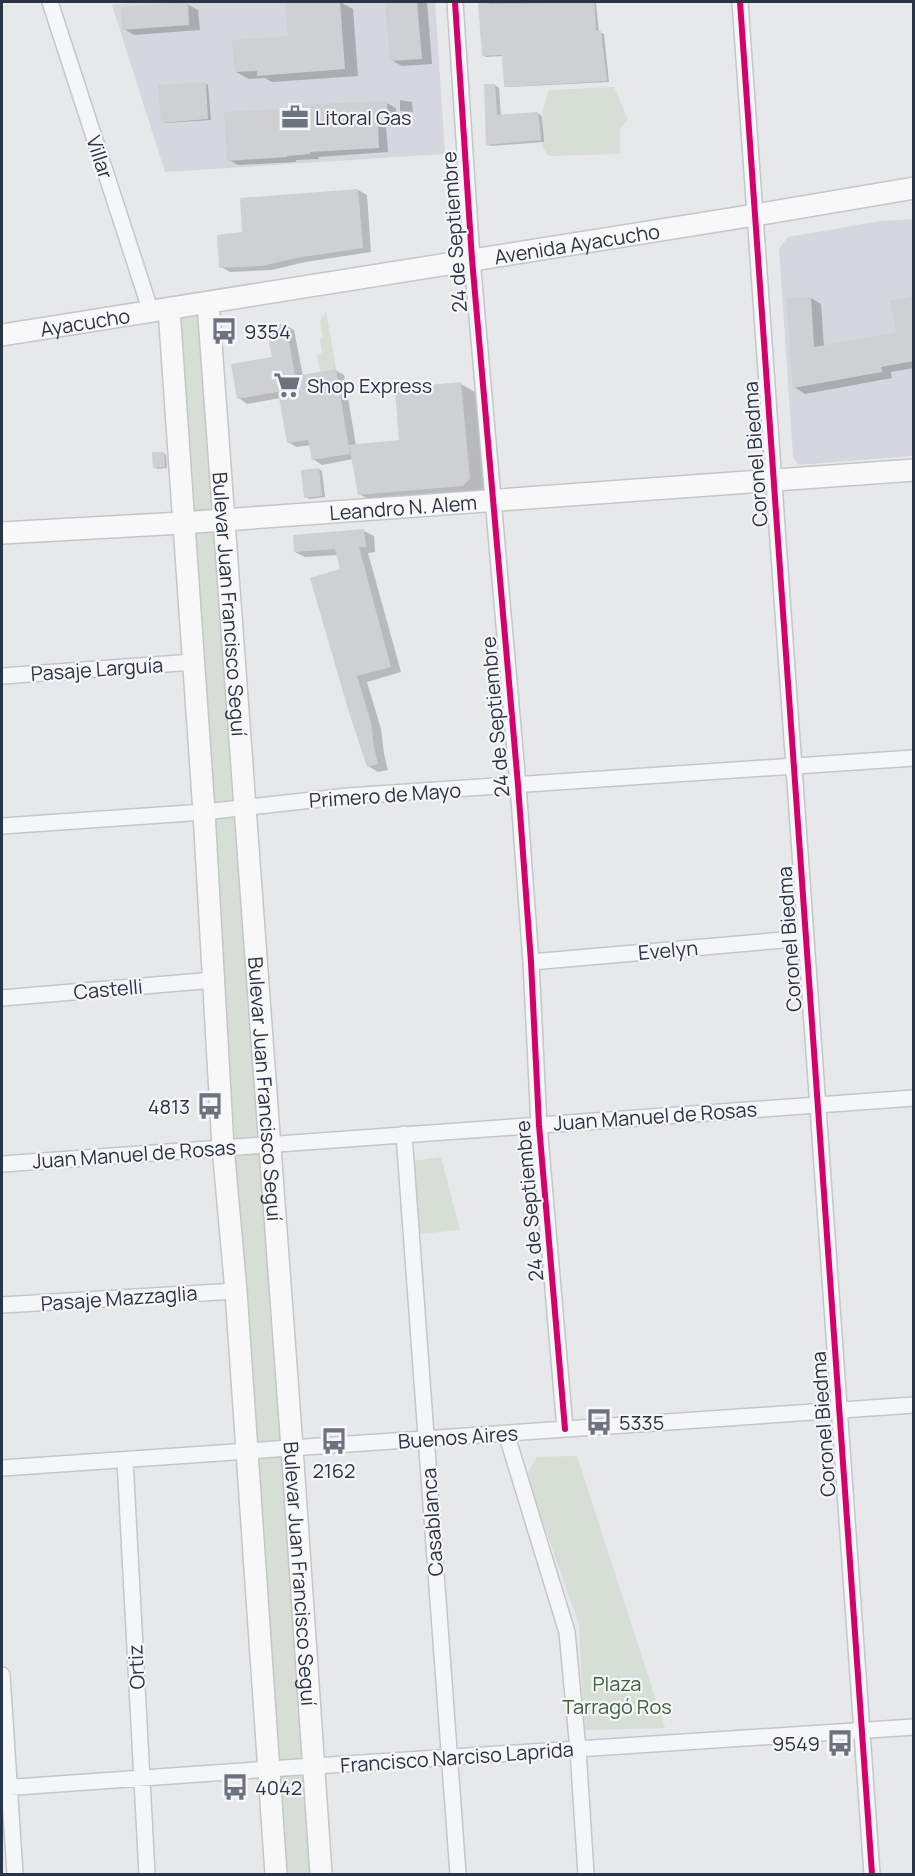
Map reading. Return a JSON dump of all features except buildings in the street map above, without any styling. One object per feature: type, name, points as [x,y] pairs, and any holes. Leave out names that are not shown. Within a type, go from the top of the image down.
[{"type":"main road","name":"Avenida Ayacucho","points":[[160,311],[914,188]]},
{"type":"main road","name":"Bulevar Juan Francisco Seguí","points":[[208,303],[321,1875]]},
{"type":"main road","name":"Ayacucho","points":[[2,335],[160,311]]},
{"type":"main road","name":"Bulevar Juan Francisco Seguí","points":[[160,311],[194,662],[224,1148],[276,1875]]},
{"type":"main road","name":"Leandro N. Alem","points":[[2,533],[182,523],[224,518],[914,470]]},
{"type":"street","name":"Villar","points":[[50,2],[160,311]]},
{"type":"street","name":"24 de Septiembre","points":[[455,2],[472,259],[518,785],[531,962],[539,1125],[565,1429]]},
{"type":"street","name":"Coronel Biedma","points":[[740,2],[872,1875]]},
{"type":"street","name":"Pasaje Larguía","points":[[2,676],[194,662]]},
{"type":"street","name":"Primero de Mayo","points":[[2,826],[204,812],[348,796],[914,758]]},
{"type":"street","name":"Evelyn","points":[[531,962],[806,938]]},
{"type":"street","name":"Castelli","points":[[2,998],[214,980]]},
{"type":"street","name":"Juan Manuel de Rosas","points":[[2,1164],[914,1098]]},
{"type":"street","name":"Casablanca","points":[[404,1134],[458,1875]]},
{"type":"street","name":"Pasaje Mazzaglia","points":[[2,1305],[236,1291]]},
{"type":"street","name":"Buenos Aires","points":[[2,1468],[914,1405]]},
{"type":"street","points":[[506,1433],[567,1632],[586,1875]]},
{"type":"street","name":"Ortiz","points":[[125,1460],[147,1875]]},
{"type":"street","points":[[2,1675],[5,1788],[15,1875]]},
{"type":"street","name":"Francisco Narciso Laprida","points":[[5,1788],[450,1756],[578,1750],[914,1727]]},
{"type":"shaded area","name":"Litoral Gas","points":[[140,2],[435,2],[445,154],[165,172],[112,5]]},
{"type":"shaded area","points":[[913,219],[913,456],[798,465],[793,456],[779,249],[788,237],[881,221]]},
{"type":"green space","points":[[614,87],[628,120],[620,128],[620,154],[549,156],[542,147],[543,109],[549,90]]},
{"type":"green space","points":[[208,303],[321,1874],[276,1874],[169,309]]},
{"type":"green space","points":[[326,311],[336,369],[320,371],[317,354],[322,353],[320,339],[323,338],[320,322]]},
{"type":"green space","points":[[441,1157],[460,1230],[418,1234],[412,1161]]},
{"type":"green space","name":"Plaza Tarragó Ros","points":[[577,1456],[665,1728],[584,1730],[579,1624],[526,1475],[537,1457]]},
{"type":"cycle path","points":[[455,2],[472,259],[518,785],[531,962],[539,1125],[565,1429]]},
{"type":"cycle path","points":[[740,2],[872,1874]]},
{"type":"place","name":"Litoral Gas","points":[[295,117]]},
{"type":"place","name":"9354","points":[[224,331]]},
{"type":"place","name":"Shop Express","points":[[287,385]]},
{"type":"place","name":"4813","points":[[210,1106]]},
{"type":"place","name":"5335","points":[[599,1422]]},
{"type":"place","name":"2162","points":[[334,1441]]},
{"type":"place","name":"9549","points":[[840,1743]]},
{"type":"place","name":"4042","points":[[235,1787]]}]
